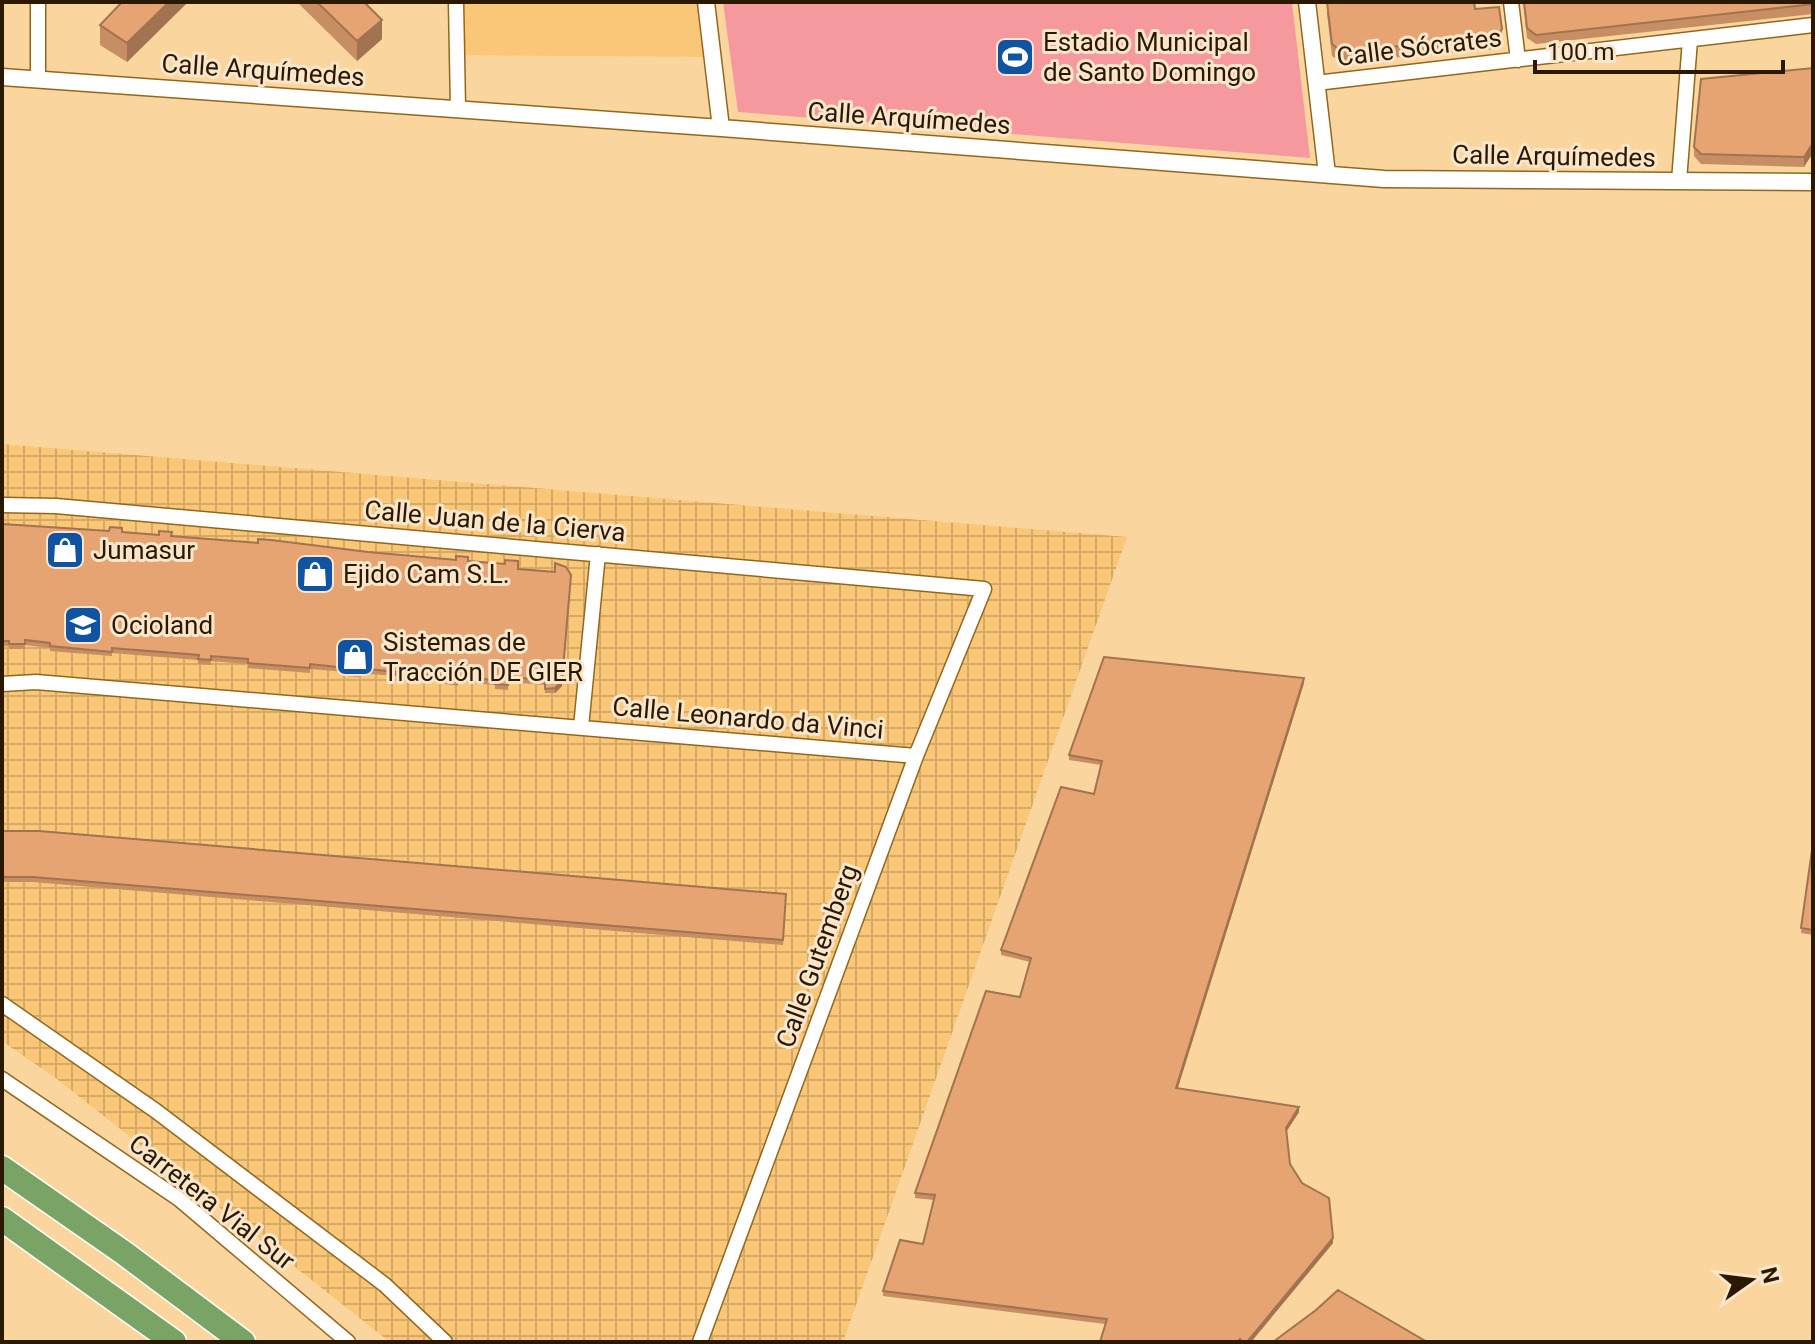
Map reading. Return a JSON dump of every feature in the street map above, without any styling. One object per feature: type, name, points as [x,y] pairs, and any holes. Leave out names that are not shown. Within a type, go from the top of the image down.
[{"type":"highway","points":[[2,1168],[124,1253],[243,1342]]},
{"type":"highway","points":[[2,1219],[174,1342]]},
{"type":"street","points":[[38,2],[38,78]]},
{"type":"street","points":[[456,2],[458,109]]},
{"type":"street","points":[[706,2],[721,128]]},
{"type":"street","points":[[1307,2],[1327,174]]},
{"type":"street","points":[[1511,2],[1518,60]]},
{"type":"street","name":"Calle Sócrates","points":[[1316,83],[1813,25]]},
{"type":"street","points":[[1679,181],[1690,40]]},
{"type":"street","name":"Calle Arquímedes","points":[[2,77],[1384,179],[1813,182]]},
{"type":"street","name":"Calle Juan de la Cierva","points":[[2,505],[56,506],[984,589]]},
{"type":"street","points":[[581,727],[598,554]]},
{"type":"street","name":"Calle Gutemberg","points":[[700,1342],[916,756],[984,589]]},
{"type":"street","name":"Calle Leonardo da Vinci","points":[[2,684],[36,682],[916,756]]},
{"type":"street","points":[[2,1004],[156,1111],[347,1256],[385,1285],[445,1342]]},
{"type":"street","name":"Carretera Vial Sur","points":[[2,1079],[179,1199],[348,1342]]},
{"type":"shaded area","points":[[456,2],[706,2],[713,57],[457,55]]},
{"type":"shaded area","name":"Estadio Municipal de Santo Domingo","points":[[723,2],[1292,2],[1310,158],[738,112]]},
{"type":"shaded area","points":[[2,444],[1127,537],[843,1342],[390,1342],[57,1079],[2,1041]]},
{"type":"building","points":[[122,2],[169,2],[127,43],[100,25]]},
{"type":"building","points":[[317,2],[364,2],[382,20],[357,41]]},
{"type":"building","points":[[1327,2],[1474,2],[1475,9],[1499,7],[1502,29],[1495,38],[1341,51],[1332,44]]},
{"type":"building","points":[[1524,2],[1813,4],[1536,35],[1527,28]]},
{"type":"building","points":[[1813,68],[1813,143],[1804,157],[1701,154],[1694,147],[1701,79]]},
{"type":"building","points":[[2,524],[109,531],[110,527],[122,528],[122,532],[159,535],[159,531],[172,532],[171,536],[258,543],[258,539],[271,540],[456,560],[456,556],[468,557],[468,561],[505,564],[505,560],[518,561],[518,569],[555,572],[555,563],[566,567],[571,575],[562,681],[555,688],[545,689],[545,680],[508,677],[508,685],[495,684],[495,680],[458,677],[458,681],[445,679],[446,676],[396,675],[396,672],[359,668],[359,672],[310,664],[310,668],[248,663],[248,659],[211,656],[211,660],[198,659],[199,655],[112,648],[112,652],[50,646],[50,643],[25,640],[25,644],[9,644],[9,641],[2,641]]},
{"type":"building","points":[[1104,657],[1304,678],[1176,1088],[1299,1107],[1286,1128],[1290,1164],[1302,1183],[1329,1198],[1333,1238],[1247,1342],[1240,1339],[1237,1342],[1100,1342],[1107,1319],[883,1291],[900,1240],[923,1244],[935,1195],[915,1193],[986,991],[1020,997],[1031,958],[1001,950],[1061,787],[1094,794],[1102,761],[1069,755]]},
{"type":"building","points":[[2,831],[39,831],[786,894],[783,940],[33,877],[2,877]]},
{"type":"building","points":[[1813,843],[1813,930],[1801,928]]},
{"type":"building","points":[[1338,1290],[1427,1342],[1273,1342]]},
{"type":"place","name":"Estadio Municipal de Santo Domingo","points":[[1015,57]]},
{"type":"place","name":"Jumasur","points":[[65,550]]},
{"type":"place","name":"Ejido Cam S.L.","points":[[315,574]]},
{"type":"place","name":"Ocioland","points":[[83,625]]},
{"type":"place","name":"Sistemas de Tracción DE GIER","points":[[355,657]]}]
